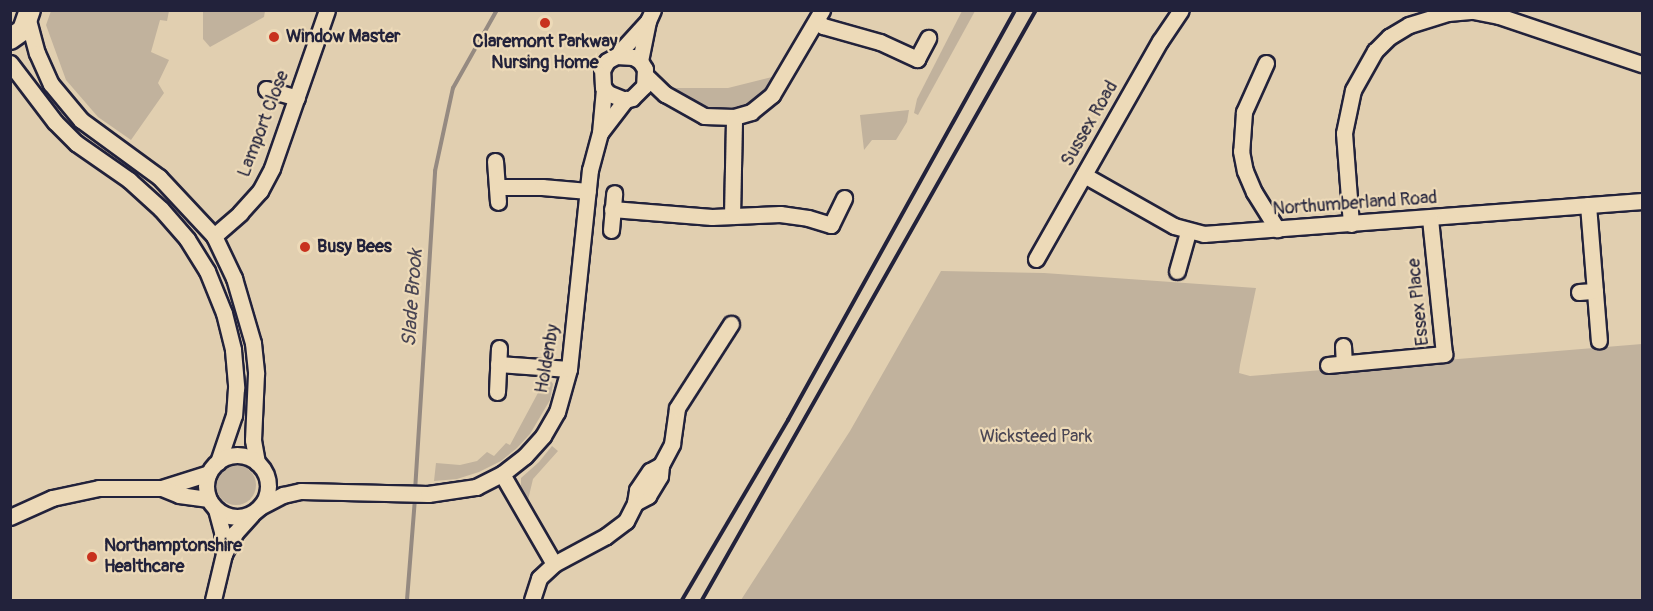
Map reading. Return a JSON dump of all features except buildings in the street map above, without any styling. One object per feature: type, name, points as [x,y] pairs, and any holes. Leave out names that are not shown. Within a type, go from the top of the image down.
[{"type":"main road","points":[[10,39],[23,30],[29,16]]},
{"type":"street","name":"Lamport Close","points":[[214,236],[260,191],[272,168],[327,10]]},
{"type":"street","name":"Sussex Road","points":[[1036,259],[1160,41],[1181,10]]},
{"type":"street","points":[[1351,224],[1344,133],[1353,90],[1375,51],[1389,36],[1409,24],[1448,13],[1473,11],[1499,15],[1642,64]]},
{"type":"street","points":[[29,16],[37,53],[51,84],[81,120],[159,177],[214,236],[234,278],[253,343],[256,374],[253,440],[267,492],[256,510],[235,533],[224,554],[213,600]]},
{"type":"street","points":[[616,56],[650,16]]},
{"type":"street","points":[[631,98],[644,86],[643,68],[650,16]]},
{"type":"street","points":[[820,16],[823,26],[880,42],[923,62],[928,38]]},
{"type":"street","points":[[664,94],[616,98],[604,89],[600,78],[602,70],[607,61],[624,54],[643,68],[664,94],[704,116],[734,117],[751,112],[772,95],[820,16]]},
{"type":"street","points":[[10,63],[55,122],[76,143],[129,180],[161,209],[187,239],[207,271],[224,313],[233,350],[236,388],[234,415],[206,491],[222,531],[224,554]]},
{"type":"street","points":[[1266,63],[1244,112],[1241,151],[1254,192],[1277,229]]},
{"type":"street","points":[[266,89],[297,98]]},
{"type":"street","name":"Holdenby","points":[[256,510],[283,495],[301,491],[428,494],[476,487],[502,474],[525,456],[543,436],[557,412],[569,369],[588,191],[600,133],[604,89]]},
{"type":"street","name":"Holdenby","points":[[600,133],[631,98]]},
{"type":"street","points":[[732,216],[734,117]]},
{"type":"street","points":[[495,161],[497,194],[542,187],[588,191]]},
{"type":"street","name":"Northumberland Road","points":[[1084,175],[1188,231],[1220,234],[1642,201]]},
{"type":"street","points":[[611,230],[614,193]]},
{"type":"street","points":[[612,209],[682,216],[794,216],[836,228],[844,198]]},
{"type":"street","points":[[1588,205],[1599,341]]},
{"type":"street","name":"Essex Place","points":[[1343,346],[1336,364],[1444,354],[1431,219]]},
{"type":"street","points":[[1177,271],[1188,231]]},
{"type":"street","points":[[1579,292],[1595,291]]},
{"type":"street","points":[[532,600],[539,578],[554,564],[606,536],[626,520],[635,503],[637,490],[650,471],[661,465],[672,444],[677,408],[731,324]]},
{"type":"street","points":[[497,392],[499,356],[569,369]]},
{"type":"street","points":[[10,517],[38,502],[76,491],[99,488],[162,488],[213,468],[237,455],[261,469]]},
{"type":"street","name":"Holdenby","points":[[261,469],[301,491]]},
{"type":"street","points":[[502,474],[554,564]]},
{"type":"street","points":[[162,488],[212,504],[233,517],[256,510]]},
{"type":"green space","points":[[203,10],[265,11],[264,17],[210,47],[203,39]]},
{"type":"green space","points":[[51,11],[169,11],[167,21],[160,20],[151,52],[169,60],[158,83],[164,93],[131,140],[98,117],[66,80],[46,25]]},
{"type":"green space","points":[[962,11],[975,11],[918,115],[914,113],[917,99]]},
{"type":"green space","points":[[776,78],[768,90],[752,103],[725,111],[703,108],[672,88],[728,88]]},
{"type":"green space","points":[[909,110],[907,122],[896,140],[872,140],[864,150],[860,115]]},
{"type":"green space","name":"Wicksteed Park","points":[[941,271],[1044,273],[1256,288],[1239,373],[1250,376],[1642,344],[1642,600],[741,600],[850,431]]},
{"type":"green space","points":[[547,376],[553,384],[550,400],[530,434],[517,448],[501,461],[479,472],[457,479],[434,481],[436,463],[460,465],[477,461],[487,452],[494,456],[506,443],[510,445]]},
{"type":"green space","points":[[552,446],[558,451],[533,479],[528,500],[521,486],[521,478]]},
{"type":"green space","points":[[236,465],[244,466],[250,471],[255,477],[255,493],[250,499],[244,504],[236,505],[228,504],[222,499],[217,493],[216,485],[217,477],[222,471],[228,466]]},
{"type":"waterway","name":"Slade Brook","points":[[415,491],[435,171],[453,88],[497,10]]},
{"type":"waterway","name":"Slade Brook","points":[[407,600],[415,498]]},
{"type":"railway","points":[[682,600],[788,420],[1015,10]]},
{"type":"railway","points":[[702,600],[1036,10]]},
{"type":"place","name":"Claremont Parkway Nursing Home","points":[[545,23]]},
{"type":"place","name":"Window Master","points":[[274,37]]},
{"type":"place","name":"Busy Bees","points":[[305,247]]},
{"type":"place","name":"Northamptonshire Healthcare","points":[[92,557]]}]
